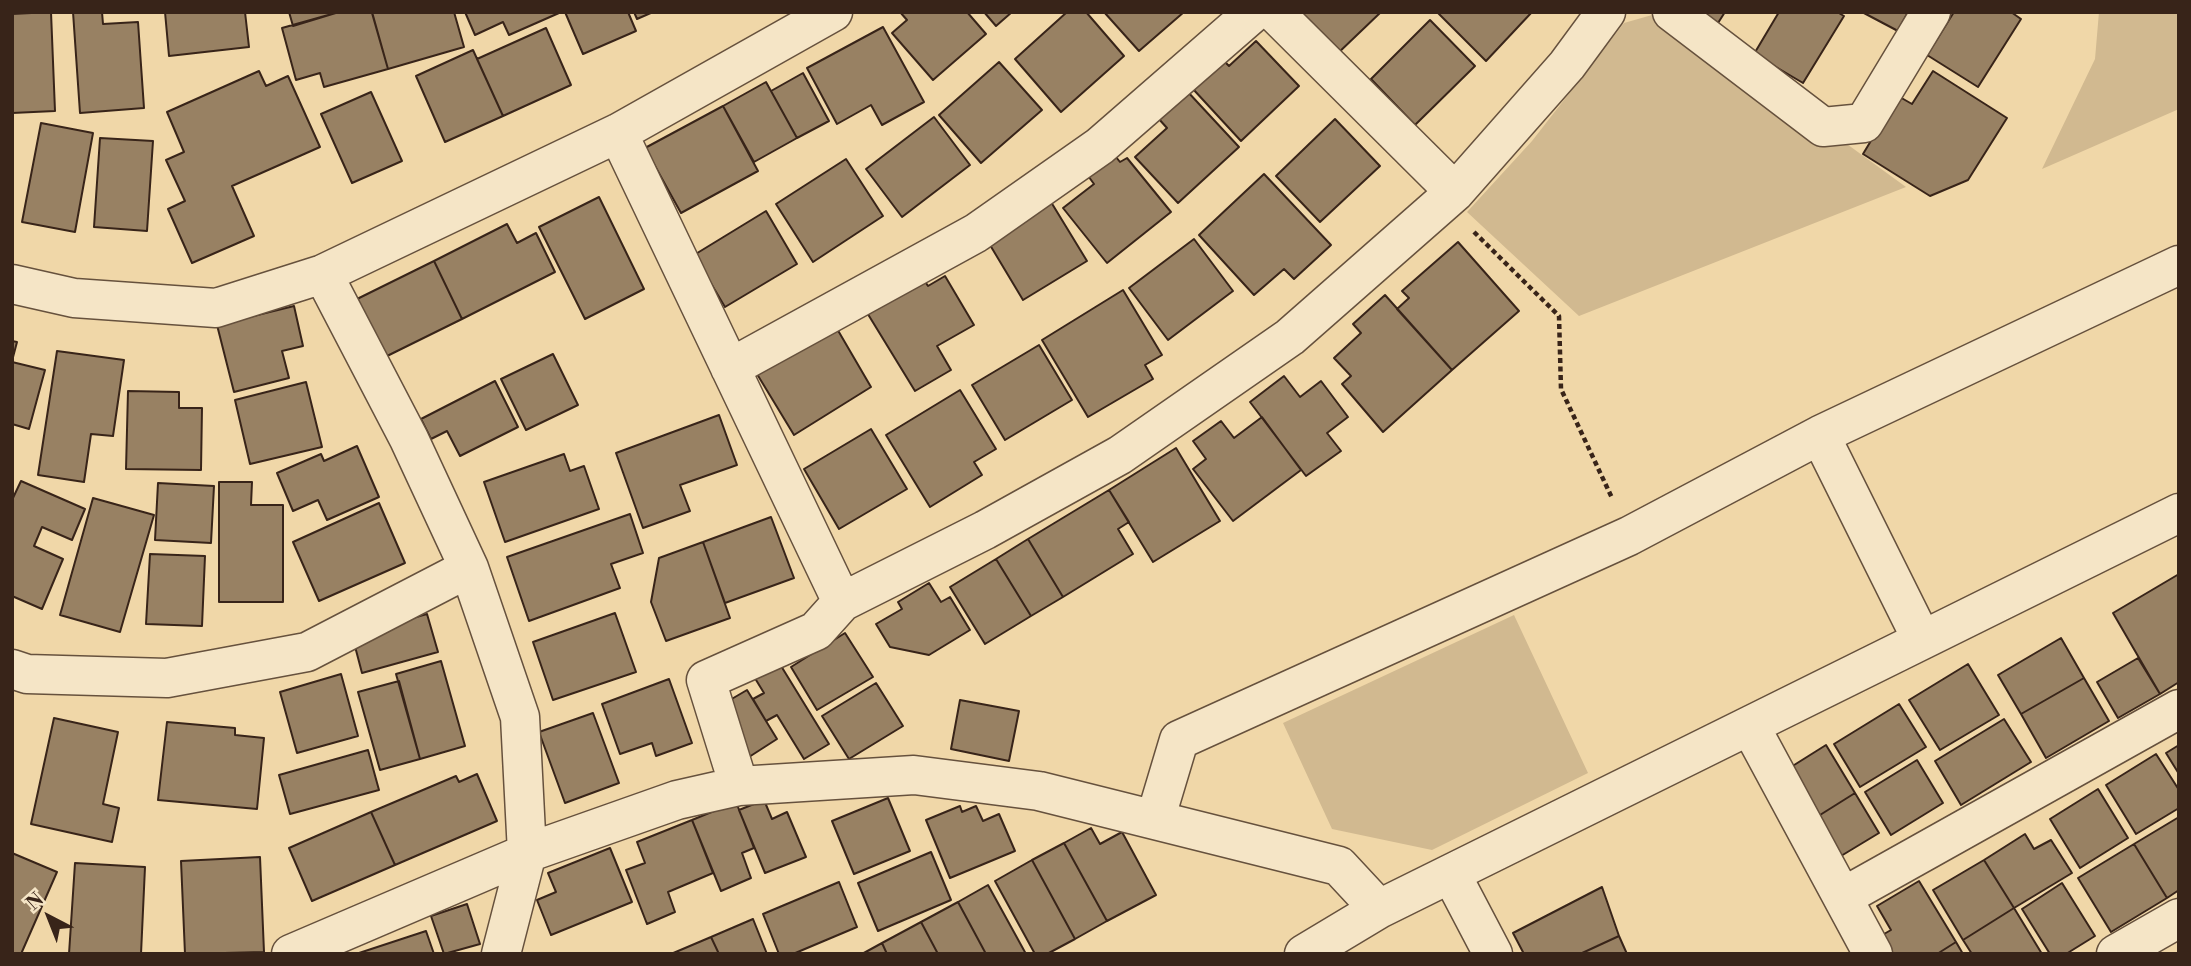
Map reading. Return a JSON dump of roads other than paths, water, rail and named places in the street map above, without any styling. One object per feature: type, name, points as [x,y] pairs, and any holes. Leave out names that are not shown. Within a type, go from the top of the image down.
[{"type":"street","points":[[12,284],[74,299],[216,307],[323,274],[618,134],[833,12]]},
{"type":"street","points":[[730,368],[976,233],[1100,146],[1254,12]]},
{"type":"street","points":[[1274,12],[1461,208]]},
{"type":"street","points":[[739,786],[706,680],[816,631],[842,602],[985,530],[1120,455],[1290,337],[1461,208],[1606,12]]},
{"type":"street","points":[[1672,12],[1823,127],[1864,123],[1931,12]]},
{"type":"street","points":[[618,134],[842,602]]},
{"type":"street","points":[[1154,820],[1179,740],[1629,536],[1820,435],[2179,265]]},
{"type":"street","points":[[323,274],[409,439],[469,568],[520,717],[527,853],[501,954]]},
{"type":"street","points":[[1820,435],[1922,640]]},
{"type":"street","points":[[1304,954],[1379,909],[2179,513]]},
{"type":"street","points":[[12,669],[27,674],[167,678],[307,652],[469,568]]},
{"type":"street","points":[[1843,897],[2179,709]]},
{"type":"street","points":[[1750,726],[1873,954]]},
{"type":"street","points":[[290,954],[527,853],[677,800],[739,786],[914,775],[1039,791],[1339,866],[1379,909]]},
{"type":"street","points":[[1451,874],[1493,954]]},
{"type":"street","points":[[2116,954],[2179,918]]}]
